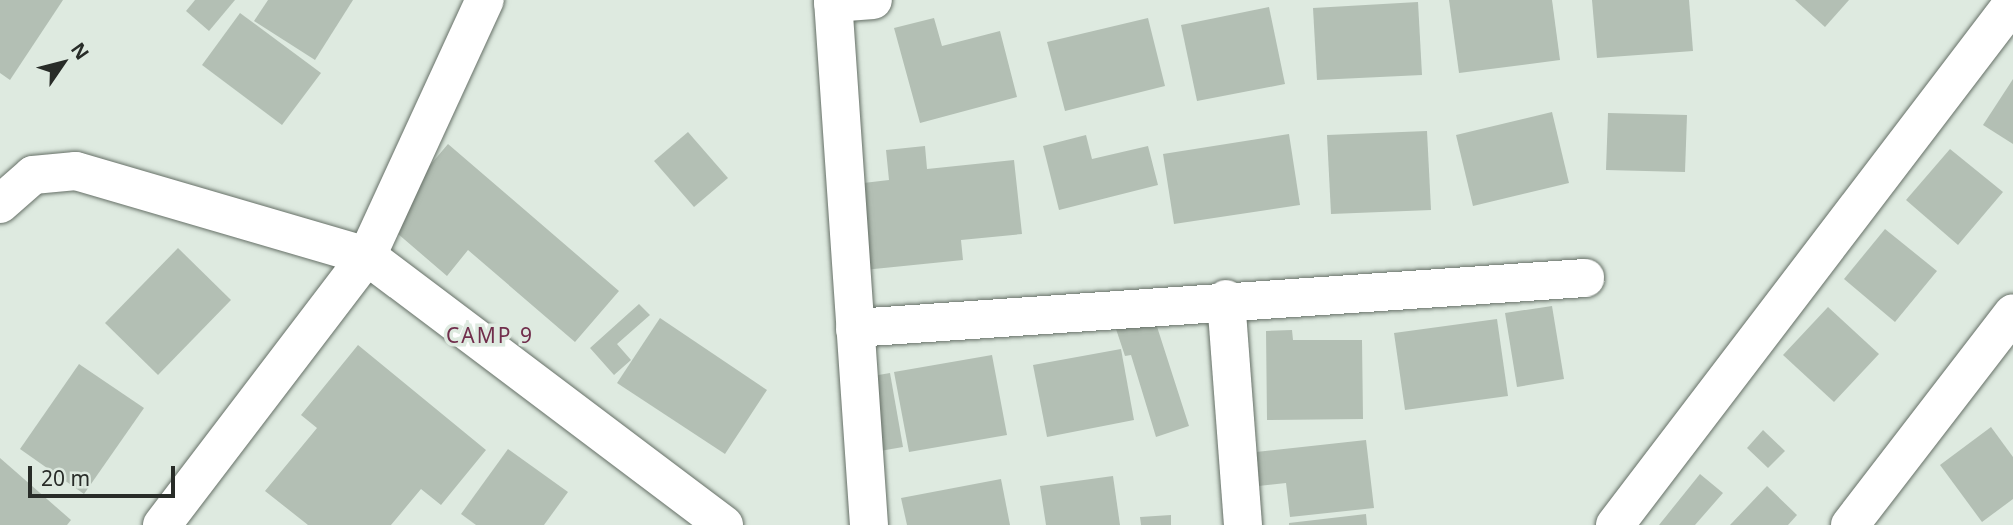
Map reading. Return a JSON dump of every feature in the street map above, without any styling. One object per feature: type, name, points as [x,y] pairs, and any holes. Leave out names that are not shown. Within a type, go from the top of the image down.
[{"type":"street","points":[[162,525],[367,256],[485,0]]},
{"type":"street","points":[[869,525],[833,2],[873,0]]},
{"type":"street","points":[[1615,525],[2013,3]]},
{"type":"street","points":[[0,204],[33,175],[76,171],[367,256],[724,525]]},
{"type":"street","points":[[855,328],[1226,299],[1585,278]]},
{"type":"street","points":[[1226,299],[1243,525]]},
{"type":"street","points":[[1850,525],[2013,313]]},
{"type":"building","points":[[0,0],[63,0],[10,80],[0,73]]},
{"type":"building","points":[[195,0],[235,0],[209,31],[186,11]]},
{"type":"building","points":[[268,0],[353,0],[315,60],[254,21]]},
{"type":"building","points":[[1449,0],[1552,0],[1560,60],[1459,73]]},
{"type":"building","points":[[1592,0],[1689,0],[1693,51],[1597,58]]},
{"type":"building","points":[[1795,0],[1849,0],[1825,27]]},
{"type":"building","points":[[1418,2],[1422,75],[1317,80],[1313,8]]},
{"type":"building","points":[[1269,7],[1285,84],[1197,101],[1181,25]]},
{"type":"building","points":[[240,13],[321,73],[282,125],[202,65]]},
{"type":"building","points":[[934,18],[942,46],[1000,31],[1017,97],[920,123],[894,28]]},
{"type":"building","points":[[1148,18],[1165,86],[1065,111],[1047,42]]},
{"type":"building","points":[[2013,79],[2013,144],[1983,125]]},
{"type":"building","points":[[1552,112],[1569,183],[1473,206],[1456,135]]},
{"type":"building","points":[[1608,113],[1687,115],[1685,172],[1606,170]]},
{"type":"building","points":[[1427,131],[1431,210],[1331,214],[1327,135]]},
{"type":"building","points":[[688,132],[728,178],[694,207],[654,161]]},
{"type":"building","points":[[1289,134],[1300,205],[1174,224],[1163,154]]},
{"type":"building","points":[[1086,135],[1092,159],[1148,146],[1158,185],[1059,210],[1043,146]]},
{"type":"building","points":[[448,144],[619,291],[575,342],[468,250],[447,276],[383,221]]},
{"type":"building","points":[[925,146],[927,169],[1014,160],[1022,234],[961,240],[963,260],[864,270],[855,184],[889,180],[886,150]]},
{"type":"building","points":[[1950,149],[2003,192],[1958,245],[1906,200]]},
{"type":"building","points":[[1885,229],[1937,271],[1895,322],[1844,279]]},
{"type":"building","points":[[178,248],[231,300],[158,375],[105,323]]},
{"type":"building","points":[[639,304],[650,315],[617,344],[631,360],[614,375],[590,348]]},
{"type":"building","points":[[1552,306],[1564,379],[1517,387],[1505,313]]},
{"type":"building","points":[[1828,307],[1879,354],[1834,402],[1783,355]]},
{"type":"building","points":[[1151,308],[1189,426],[1156,437],[1131,355],[1125,356],[1113,320]]},
{"type":"building","points":[[660,318],[767,390],[725,454],[617,383]]},
{"type":"building","points":[[1497,319],[1508,396],[1405,410],[1394,333]]},
{"type":"building","points":[[1292,330],[1293,340],[1362,340],[1363,419],[1267,420],[1266,331]]},
{"type":"building","points":[[358,345],[486,450],[441,505],[421,489],[391,525],[308,525],[265,491],[317,428],[301,415]]},
{"type":"building","points":[[1121,349],[1134,420],[1047,437],[1033,365]]},
{"type":"building","points":[[992,355],[1007,435],[909,452],[894,372]]},
{"type":"building","points":[[79,364],[144,408],[84,494],[20,449]]},
{"type":"building","points":[[890,373],[903,447],[880,451],[867,377]]},
{"type":"building","points":[[1991,427],[2013,457],[2013,499],[1982,522],[1940,465]]},
{"type":"building","points":[[1763,430],[1785,451],[1768,468],[1747,448]]},
{"type":"building","points":[[1366,440],[1374,508],[1290,517],[1286,483],[1241,488],[1238,454]]},
{"type":"building","points":[[508,449],[568,492],[544,525],[476,525],[461,514]]},
{"type":"building","points":[[0,458],[71,520],[67,525],[0,525]]},
{"type":"building","points":[[1700,474],[1723,493],[1695,525],[1659,525]]},
{"type":"building","points":[[1113,476],[1120,525],[1046,525],[1040,486]]},
{"type":"building","points":[[1001,479],[1010,525],[907,525],[901,498]]},
{"type":"building","points":[[1767,486],[1797,515],[1788,525],[1730,525]]},
{"type":"building","points":[[1366,514],[1367,525],[1289,525],[1289,523]]},
{"type":"building","points":[[1171,515],[1171,525],[1141,525],[1140,517]]},
{"type":"district","name":"CAMP 9","points":[[490,335]]}]
